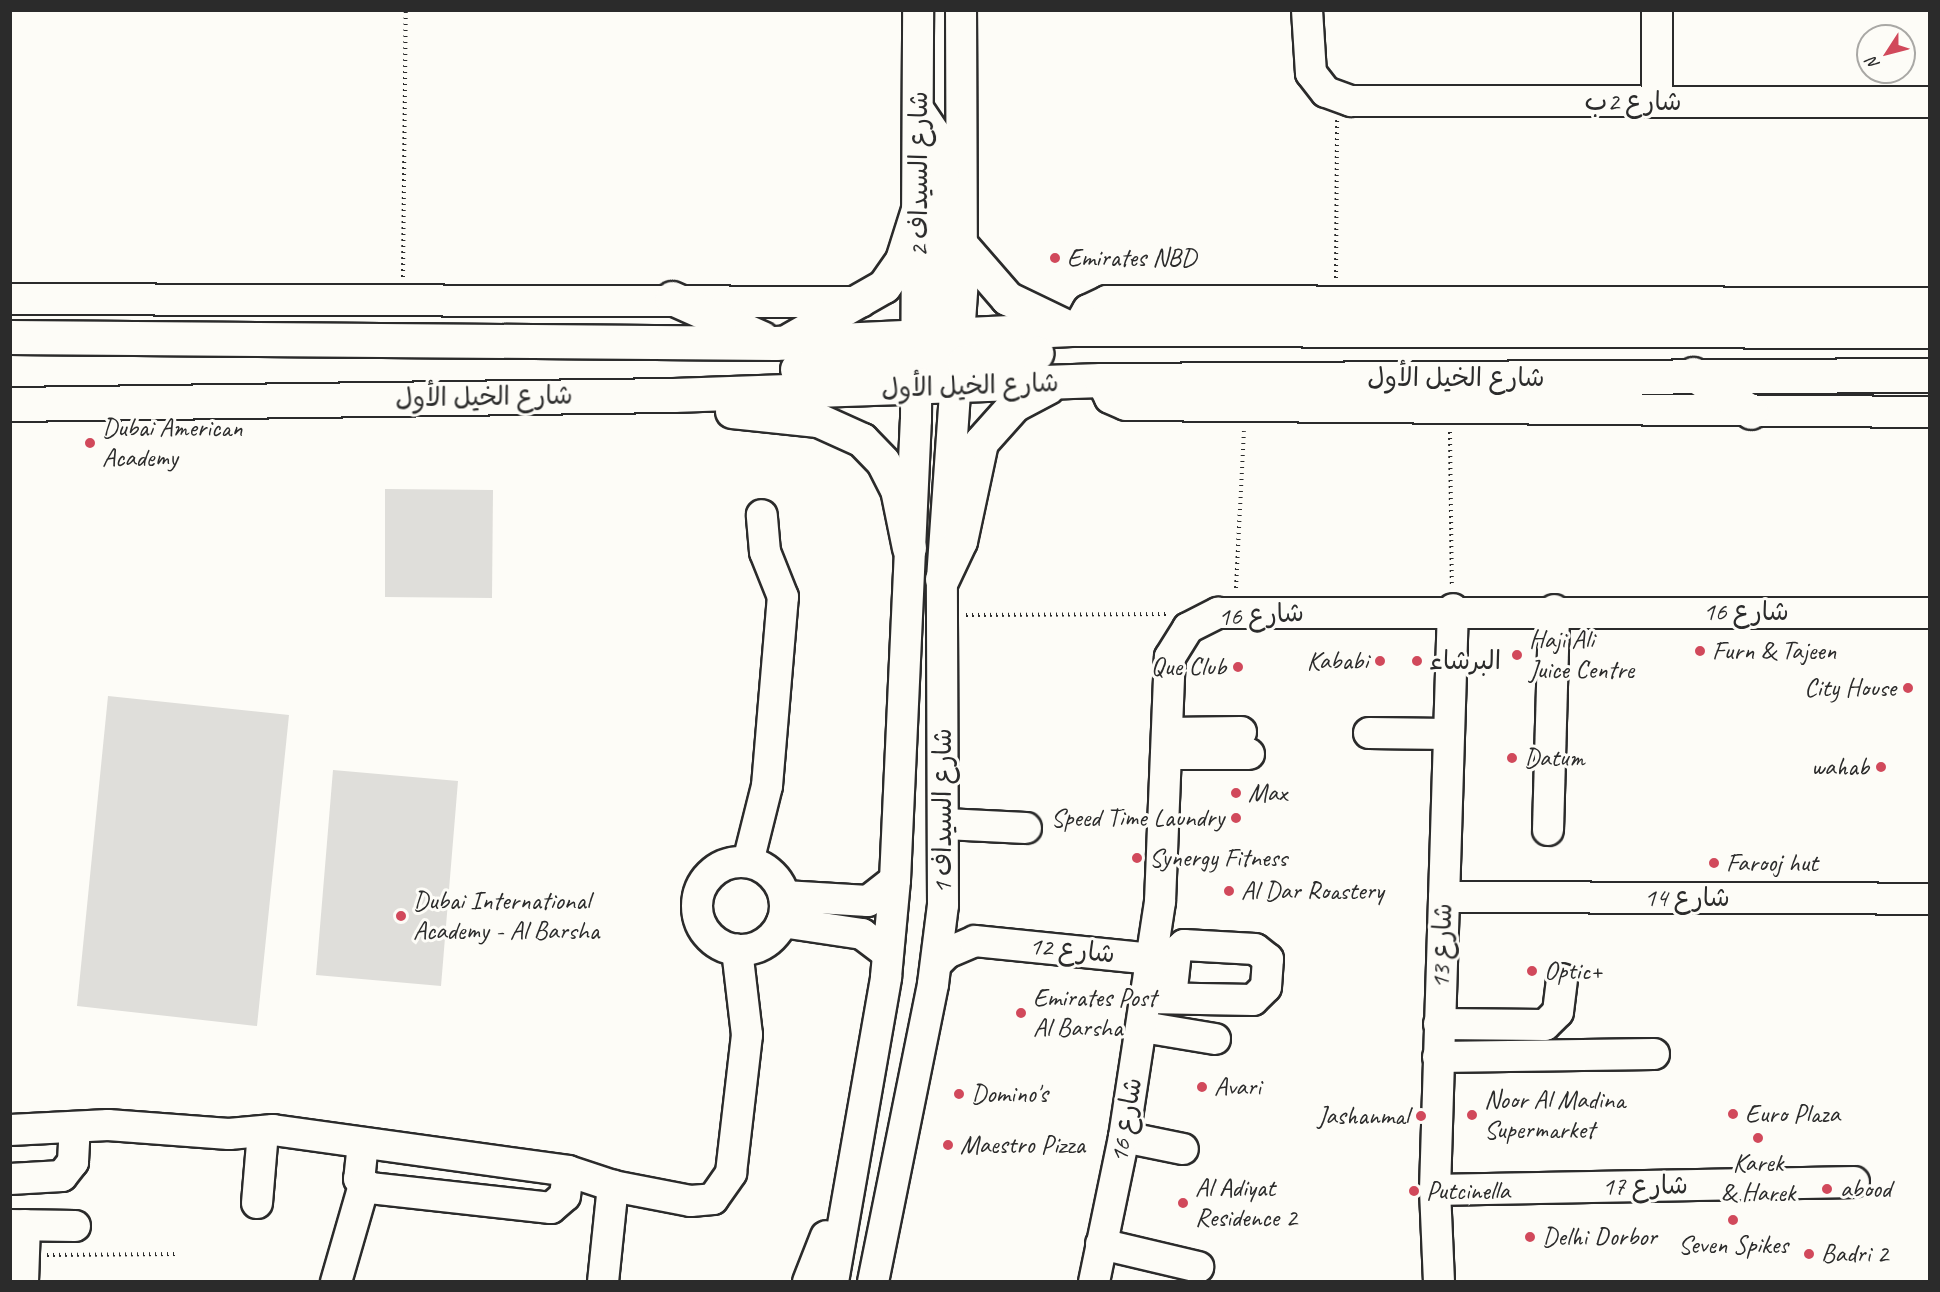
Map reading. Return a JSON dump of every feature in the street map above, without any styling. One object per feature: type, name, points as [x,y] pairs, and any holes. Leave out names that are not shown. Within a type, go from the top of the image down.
[{"type":"main road","points":[[920,113],[933,134],[942,174],[936,360],[1006,354],[1174,349],[1210,333]]},
{"type":"main road","points":[[672,298],[779,343],[861,302],[894,274],[920,203]]},
{"type":"main road","points":[[962,246],[1007,298],[1075,329]]},
{"type":"main road","name":"شارع الخيل الأول","points":[[10,404],[673,395],[936,360],[1075,329],[1210,333],[1929,331]]},
{"type":"main road","name":"شارع الخيل الأول","points":[[10,337],[779,343],[936,360],[1060,384],[1101,380],[1693,374],[1929,375]]},
{"type":"main road","points":[[1693,374],[1751,412]]},
{"type":"main road","points":[[942,579],[960,541],[981,442],[1014,405],[1060,384]]},
{"type":"main road","points":[[673,395],[719,409],[818,420],[848,431],[873,450],[891,475],[909,548]]},
{"type":"street","name":"شارع السيداف 2","points":[[918,10],[920,203],[936,360]]},
{"type":"street","points":[[1307,10],[1311,72],[1337,98]]},
{"type":"street","points":[[1657,10],[1657,102]]},
{"type":"street","name":"شارع السيداف 2","points":[[936,360],[962,246],[959,17]]},
{"type":"street","name":"شارع 2ب","points":[[1337,98],[1657,102],[1929,102]]},
{"type":"street","points":[[10,298],[672,298],[861,302]]},
{"type":"street","points":[[1075,329],[1088,310],[1107,301],[1335,299],[1929,303]]},
{"type":"street","name":"شارع السيداف 1","points":[[833,1281],[854,1170],[888,953],[895,880],[909,548],[936,360]]},
{"type":"street","name":"شارع السيداف 1","points":[[868,1280],[936,964],[943,905],[945,824],[942,579],[936,360]]},
{"type":"street","points":[[1101,380],[1120,405],[1929,412]]},
{"type":"street","points":[[748,862],[767,786],[783,597],[765,552],[762,515]]},
{"type":"street","name":"شارع 16","points":[[1094,1281],[1123,1144],[1143,1028],[1159,998],[1152,959],[1166,743],[1168,674],[1177,641],[1202,619],[1226,613],[1453,609],[1929,613]]},
{"type":"street","name":"شارع 13","points":[[1439,1281],[1436,1190],[1438,1057],[1453,609]]},
{"type":"street","points":[[1548,830],[1554,610]]},
{"type":"street","points":[[1370,727],[1449,727]]},
{"type":"street","points":[[1166,743],[1245,743]]},
{"type":"street","points":[[945,824],[1026,828]]},
{"type":"street","points":[[748,862],[771,873],[783,909],[765,943],[737,950],[712,938],[703,927],[697,900],[715,871],[748,862]]},
{"type":"street","points":[[783,909],[868,901],[895,880]]},
{"type":"street","name":"شارع 14","points":[[1444,897],[1929,898]]},
{"type":"street","points":[[943,905],[991,941]]},
{"type":"street","points":[[783,909],[862,934],[888,953]]},
{"type":"street","name":"شارع 12","points":[[936,964],[960,945],[991,941],[1152,959]]},
{"type":"street","points":[[10,1130],[75,1127],[229,1134],[263,1131],[568,1171],[613,1186],[702,1201],[728,1184],[747,1035],[737,950]]},
{"type":"street","points":[[1439,1024],[1545,1024],[1558,1012],[1562,979]]},
{"type":"street","points":[[1143,1028],[1215,1039]]},
{"type":"street","points":[[1438,1057],[1654,1054]]},
{"type":"street","points":[[10,1179],[62,1176],[73,1162],[75,1127]]},
{"type":"street","points":[[257,1203],[263,1131]]},
{"type":"street","points":[[336,1281],[364,1185],[358,1174],[363,1143]]},
{"type":"street","points":[[1123,1144],[1181,1155]]},
{"type":"street","points":[[854,1170],[862,1205],[868,1280]]},
{"type":"street","points":[[364,1185],[551,1208],[565,1196],[568,1171]]},
{"type":"street","name":"شارع 17","points":[[1436,1190],[1854,1182]]},
{"type":"street","points":[[603,1281],[613,1186]]},
{"type":"street","points":[[808,1281],[830,1228],[846,1214]]},
{"type":"street","points":[[20,1246],[75,1226]]},
{"type":"street","points":[[1102,1239],[1156,1246]]},
{"type":"street","points":[[1102,1239],[1198,1267]]},
{"type":"path","points":[[403,297],[406,10]]},
{"type":"path","points":[[1335,299],[1337,98]]},
{"type":"path","points":[[942,615],[1226,613],[1246,406]]},
{"type":"path","points":[[1450,407],[1453,609]]},
{"type":"path","points":[[20,1246],[178,1254]]},
{"type":"shaded area","points":[[385,489],[493,490],[492,598],[385,597]]},
{"type":"shaded area","points":[[108,696],[289,715],[257,1026],[77,1006]]},
{"type":"shaded area","points":[[333,770],[458,781],[441,986],[316,975]]},
{"type":"place","name":"Emirates NBD","points":[[1055,258]]},
{"type":"place","name":"Dubai American Academy","points":[[90,443]]},
{"type":"place","name":"Furn & Tajeen","points":[[1700,651]]},
{"type":"place","name":"Haji Ali Juice Centre","points":[[1517,655]]},
{"type":"place","name":"Kababi","points":[[1380,661]]},
{"type":"place","name":"البرشاء","points":[[1417,661]]},
{"type":"place","name":"Que Club","points":[[1238,667]]},
{"type":"place","name":"City House","points":[[1908,688]]},
{"type":"place","name":"Datum","points":[[1512,758]]},
{"type":"place","name":"wahab","points":[[1881,767]]},
{"type":"place","name":"Max","points":[[1236,793]]},
{"type":"place","name":"Speed Time Laundry","points":[[1236,818]]},
{"type":"place","name":"Synergy Fitness","points":[[1137,858]]},
{"type":"place","name":"Farooj hut","points":[[1714,863]]},
{"type":"place","name":"Al Dar Roastery","points":[[1229,891]]},
{"type":"place","name":"Dubai International Academy - Al Barsha","points":[[401,916]]},
{"type":"place","name":"Optic+","points":[[1532,971]]},
{"type":"place","name":"Emirates Post Al Barsha","points":[[1021,1013]]},
{"type":"place","name":"Avari","points":[[1202,1087]]},
{"type":"place","name":"Domino's","points":[[959,1094]]},
{"type":"place","name":"Euro Plaza","points":[[1733,1114]]},
{"type":"place","name":"Noor Al Madina Supermarket","points":[[1472,1115]]},
{"type":"place","name":"Jashanmal","points":[[1421,1116]]},
{"type":"place","name":"Karek & Harek","points":[[1758,1138]]},
{"type":"place","name":"Maestro Pizza","points":[[948,1145]]},
{"type":"place","name":"abood","points":[[1827,1189]]},
{"type":"place","name":"Putcinella","points":[[1414,1191]]},
{"type":"place","name":"Al Adiyat Residence 2","points":[[1183,1203]]},
{"type":"place","name":"Seven Spikes","points":[[1733,1220]]},
{"type":"place","name":"Delhi Dorbor","points":[[1530,1237]]},
{"type":"place","name":"Badri 2","points":[[1809,1254]]}]
